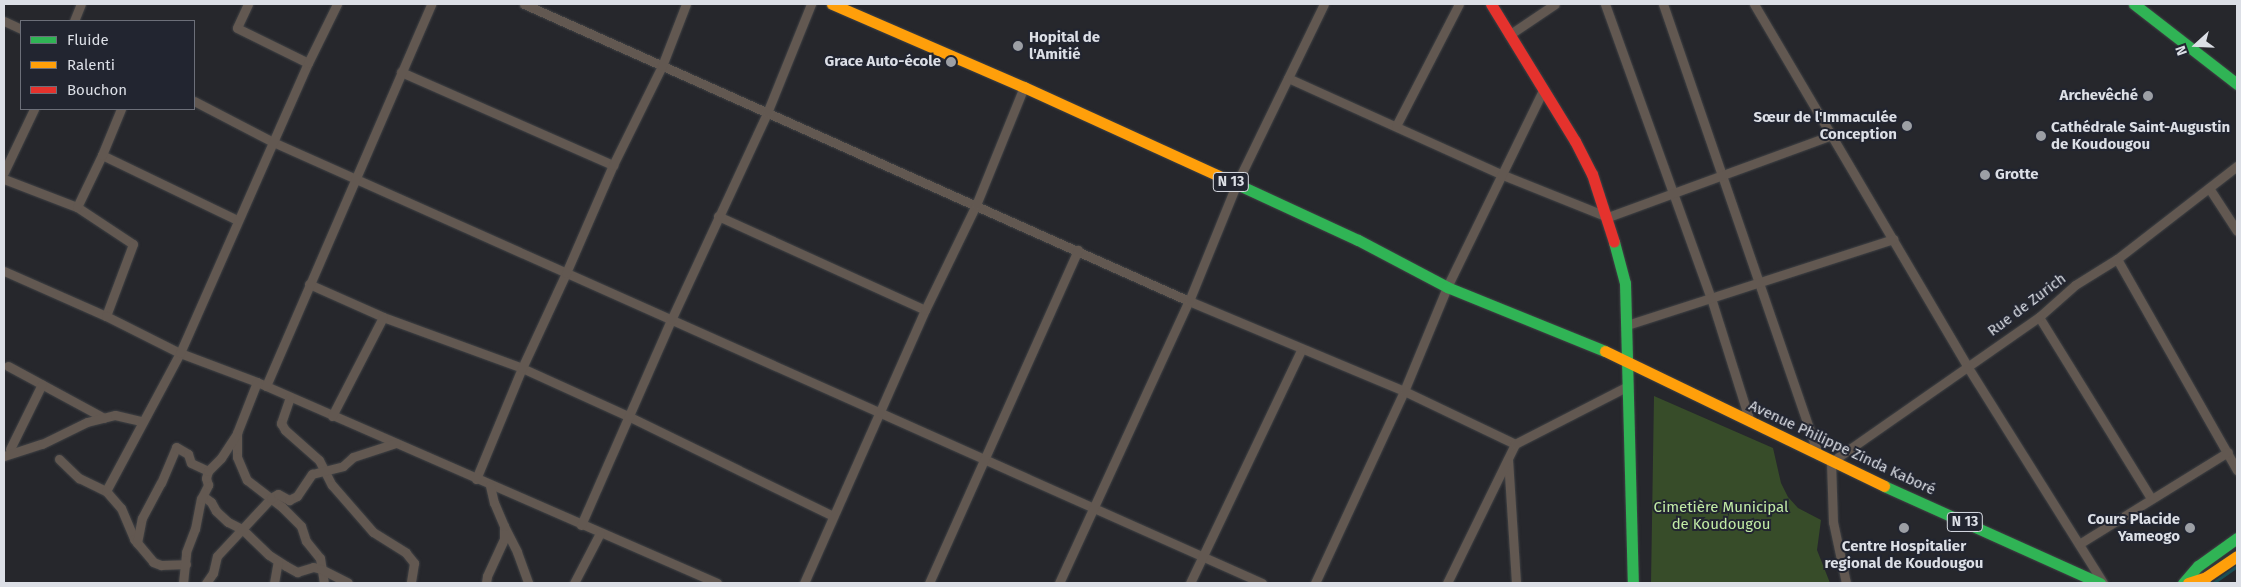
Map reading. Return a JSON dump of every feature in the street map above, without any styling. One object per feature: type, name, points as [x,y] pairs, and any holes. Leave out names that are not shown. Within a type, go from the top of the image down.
[{"type":"main road","name":"N 13","points":[[832,4],[1024,87],[1358,240],[1447,286],[1601,349],[1628,362]]},
{"type":"main road","points":[[1491,4],[1575,141],[1592,174],[1608,217],[1626,283],[1633,583]]},
{"type":"main road","points":[[2134,4],[2237,84]]},
{"type":"main road","name":"Avenue Philippe Zinda Kaboré","points":[[1628,362],[1831,462],[2101,583]]},
{"type":"main road","points":[[2183,583],[2198,566],[2237,538]]},
{"type":"main road","points":[[2188,583],[2206,577],[2237,556]]},
{"type":"street","points":[[74,20],[81,4]]},
{"type":"street","points":[[248,4],[237,28],[308,63]]},
{"type":"street","points":[[106,491],[180,353],[308,63],[337,4]]},
{"type":"street","points":[[183,583],[186,552],[208,485],[206,478],[208,471],[221,458],[237,432],[309,284],[431,4]]},
{"type":"street","points":[[524,4],[1189,301],[1301,350],[1404,391],[1516,444]]},
{"type":"street","points":[[476,479],[522,368],[613,166],[662,66],[686,4]]},
{"type":"street","points":[[582,525],[671,320],[767,113],[811,4]]},
{"type":"street","points":[[1059,583],[1189,301],[1236,185],[1324,4]]},
{"type":"street","points":[[1396,126],[1459,4]]},
{"type":"street","points":[[1509,35],[1555,4]]},
{"type":"street","points":[[1605,4],[1711,298],[1750,422]]},
{"type":"street","points":[[1663,4],[1818,455]]},
{"type":"street","points":[[1754,4],[1967,366],[2079,544],[2101,583]]},
{"type":"street","points":[[4,21],[20,28]]},
{"type":"street","points":[[401,72],[613,166]]},
{"type":"street","points":[[1288,78],[1503,175],[1608,217],[1832,135]]},
{"type":"street","points":[[804,583],[924,310],[976,205],[1024,87]]},
{"type":"street","points":[[1315,583],[1404,391],[1447,286],[1543,90]]},
{"type":"street","points":[[195,102],[273,142],[1262,583]]},
{"type":"street","points":[[4,172],[34,110]]},
{"type":"street","points":[[77,207],[121,110]]},
{"type":"street","points":[[102,155],[238,220]]},
{"type":"street","name":"Rue de Zurich","points":[[1831,462],[2039,317],[2074,285],[2117,259],[2237,166]]},
{"type":"street","points":[[4,179],[77,207],[133,244],[106,316]]},
{"type":"street","points":[[2210,188],[2237,231]]},
{"type":"street","points":[[718,216],[924,310]]},
{"type":"street","points":[[1626,325],[1893,240]]},
{"type":"street","points":[[929,583],[1078,250]]},
{"type":"street","points":[[2117,259],[2237,470]]},
{"type":"street","points":[[4,271],[106,316],[180,353],[261,384],[717,583]]},
{"type":"street","points":[[309,284],[383,317],[522,368],[630,417],[833,516]]},
{"type":"street","points":[[332,416],[383,317]]},
{"type":"street","points":[[2039,317],[2151,498]]},
{"type":"street","points":[[1190,583],[1301,350]]},
{"type":"street","points":[[8,366],[104,418]]},
{"type":"street","points":[[42,384],[6,451],[21,452],[87,422],[104,418],[115,416],[142,421]]},
{"type":"street","points":[[1447,583],[1508,456],[1516,444],[1628,386]]},
{"type":"street","points":[[290,397],[281,423],[285,430],[319,460],[327,471],[332,485],[373,532],[406,553],[414,564],[411,583]]},
{"type":"street","points":[[237,432],[237,457],[247,480],[301,526],[306,541],[320,558],[324,583]]},
{"type":"street","points":[[206,583],[213,573],[218,556],[270,498],[278,494],[289,500],[297,496],[312,474],[343,466],[353,457],[396,443]]},
{"type":"street","points":[[137,543],[142,518],[161,483],[176,447],[188,454],[191,463],[208,471]]},
{"type":"street","points":[[2079,544],[2228,452]]},
{"type":"street","points":[[1508,456],[1516,583]]},
{"type":"street","points":[[59,459],[79,478],[106,491],[121,508],[137,543],[154,562],[161,564],[186,564]]},
{"type":"street","points":[[1831,462],[1833,522],[1846,583]]},
{"type":"street","points":[[490,485],[494,503],[517,552],[528,583]]},
{"type":"street","points":[[203,496],[211,502],[216,511],[228,522],[242,529],[278,561],[297,572],[314,567],[321,569],[348,583]]},
{"type":"street","points":[[486,583],[487,576],[504,539],[504,526]]},
{"type":"street","points":[[574,583],[600,533]]},
{"type":"street","points":[[274,583],[278,561]]},
{"type":"green space","name":"Cimetière Municipal de Koudougou","points":[[1654,396],[1773,448],[1781,483],[1788,497],[1798,508],[1821,520],[1817,550],[1830,583],[1651,583]]},
{"type":"waterway","points":[[2213,583],[2237,566]]},
{"type":"traffic: fast","points":[[2134,4],[2237,84]]},
{"type":"traffic: fast","points":[[1228,180],[1358,240],[1447,287],[1605,351]]},
{"type":"traffic: fast","points":[[1614,242],[1625,283],[1633,583]]},
{"type":"traffic: fast","points":[[1884,486],[2100,583]]},
{"type":"traffic: fast","points":[[2183,583],[2198,566],[2237,538]]},
{"type":"traffic: slow","points":[[832,4],[1024,87],[1228,180]]},
{"type":"traffic: slow","points":[[1605,351],[1884,486]]},
{"type":"traffic: slow","points":[[2188,583],[2206,577],[2237,556]]},
{"type":"traffic: jam","points":[[1491,4],[1575,141],[1592,174],[1614,242]]},
{"type":"place","name":"Hopital de l'Amitié","points":[[1018,46]]},
{"type":"place","name":"Grace Auto-école","points":[[951,62]]},
{"type":"place","name":"Archevêché","points":[[2148,96]]},
{"type":"place","name":"Sœur de l'Immaculée Conception","points":[[1907,126]]},
{"type":"place","name":"Cathédrale Saint-Augustin de Koudougou","points":[[2041,136]]},
{"type":"place","name":"Grotte","points":[[1985,175]]},
{"type":"place","name":"Centre Hospitalier regional de Koudougou","points":[[1904,528]]},
{"type":"place","name":"Cours Placide Yameogo","points":[[2190,528]]}]
